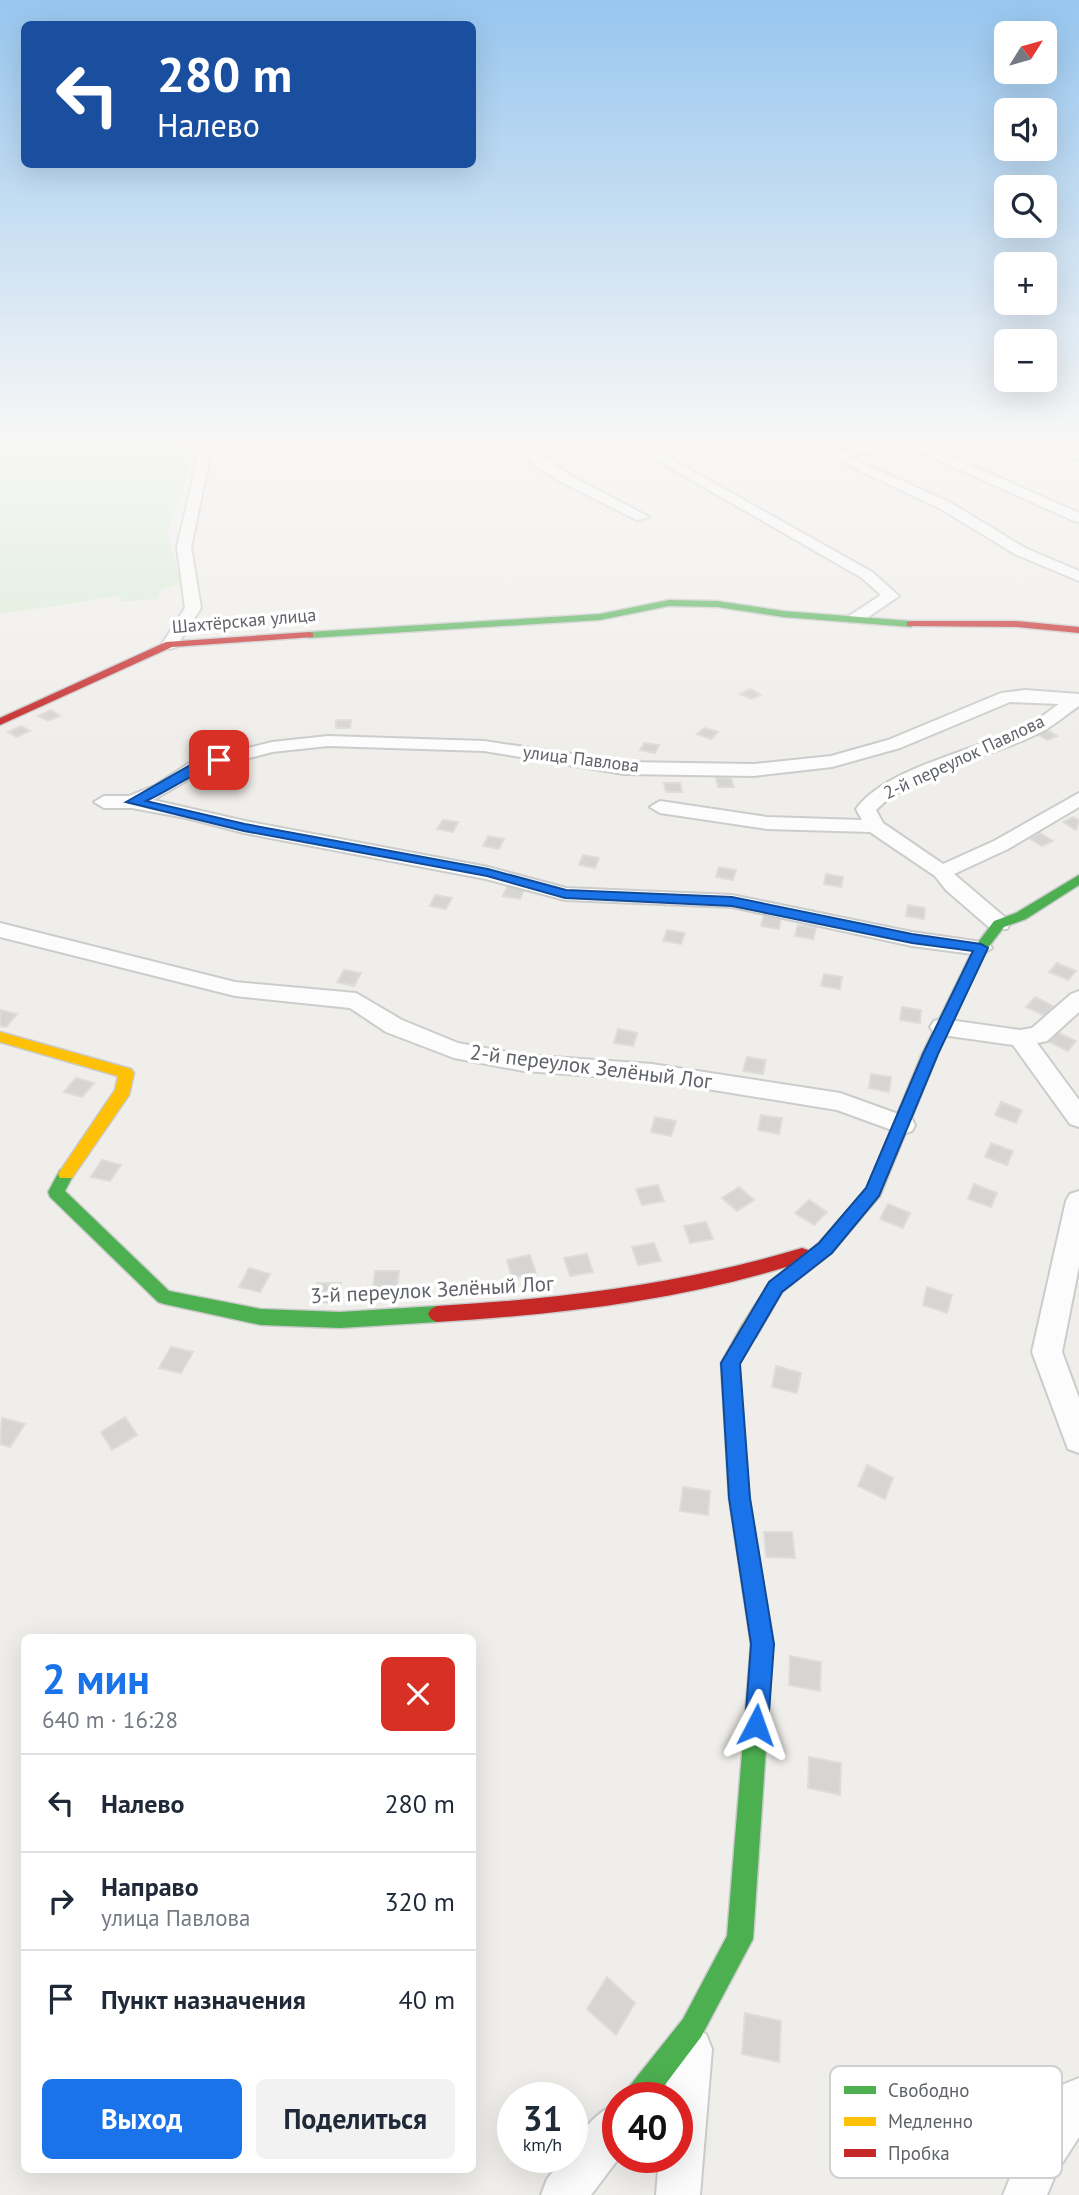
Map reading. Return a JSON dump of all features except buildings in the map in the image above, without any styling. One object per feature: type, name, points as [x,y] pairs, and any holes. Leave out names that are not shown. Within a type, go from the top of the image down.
[{"type":"street","points":[[170,644],[193,608],[184,547],[186,539]]},
{"type":"street","points":[[804,539],[867,575],[891,596],[855,619]]},
{"type":"street","points":[[1001,539],[1020,551],[1079,576]]},
{"type":"street","name":"Шахтёрская улица","points":[[0,722],[40,701],[170,644],[600,617],[669,603],[717,604],[783,614],[912,625],[1017,624],[1079,630]]},
{"type":"street","name":"улица Павлова","points":[[132,802],[163,789],[198,766],[272,747],[305,743],[328,741],[471,745],[624,768],[754,771],[832,761],[894,744],[1007,697],[1025,695],[1076,700]]},
{"type":"street","name":"2-й переулок Павлова","points":[[874,826],[866,809],[879,796],[968,753],[1037,727],[1076,700]]},
{"type":"street","points":[[942,872],[1001,845],[1079,799]]},
{"type":"street","points":[[104,802],[132,802],[187,812],[244,827],[488,873],[565,894],[732,901],[912,939],[981,948]]},
{"type":"street","points":[[660,807],[767,823],[874,826],[942,872],[953,886],[999,924]]},
{"type":"street","points":[[650,2082],[692,2028],[740,1938],[762,1644],[739,1498],[730,1363],[776,1287],[825,1248],[873,1191],[942,1027],[981,948],[999,924],[1021,916],[1079,879]]},
{"type":"street","name":"2-й переулок Зелёный Лог","points":[[0,930],[235,989],[356,1001],[394,1026],[454,1050],[524,1062],[652,1072],[840,1102],[902,1125]]},
{"type":"street","points":[[942,1027],[1020,1038],[1039,1035],[1079,999]]},
{"type":"street","name":"3-й переулок Зелёный Лог","points":[[0,1037],[126,1073],[123,1091],[80,1151],[57,1192],[164,1297],[261,1317],[287,1318],[340,1320],[507,1310],[641,1296],[751,1272],[825,1248]]},
{"type":"street","points":[[1020,1038],[1079,1118]]},
{"type":"street","points":[[1079,1201],[1047,1352],[1079,1439]]},
{"type":"street","points":[[678,2195],[692,2028]]},
{"type":"street","points":[[1062,2125],[1079,2099]]},
{"type":"street","points":[[563,2195],[602,2145]]},
{"type":"street","points":[[1025,2195],[1032,2178]]},
{"type":"green space","points":[[0,539],[169,539],[181,583],[160,590],[159,599],[119,602],[121,596],[0,614]]},
{"type":"traffic: fast","points":[[309,635],[600,617],[669,603],[717,604],[783,614],[911,624]]},
{"type":"traffic: fast","points":[[929,1056],[981,948],[999,924],[1021,916],[1079,879]]},
{"type":"traffic: fast","points":[[66,1174],[56,1192],[164,1297],[261,1317],[340,1320],[437,1314]]},
{"type":"traffic: fast","points":[[650,2082],[692,2028],[740,1939],[762,1644],[739,1498],[730,1363],[749,1331]]},
{"type":"traffic: slow","points":[[0,1037],[126,1073],[123,1091],[66,1174]]},
{"type":"traffic: slow","points":[[749,1331],[776,1287],[825,1248],[874,1191],[929,1056]]},
{"type":"traffic: jam","points":[[911,624],[1017,624],[1079,630]]},
{"type":"traffic: jam","points":[[0,722],[170,644],[309,635]]},
{"type":"traffic: jam","points":[[437,1314],[621,1297],[712,1280],[802,1255]]},
{"type":"route","points":[[219,760],[198,766],[163,789],[132,802],[187,812],[244,827],[488,873],[565,894],[732,901],[912,939],[981,948],[930,1054],[873,1191],[825,1248],[776,1287],[730,1363],[739,1498],[762,1644],[756,1725]]}]
